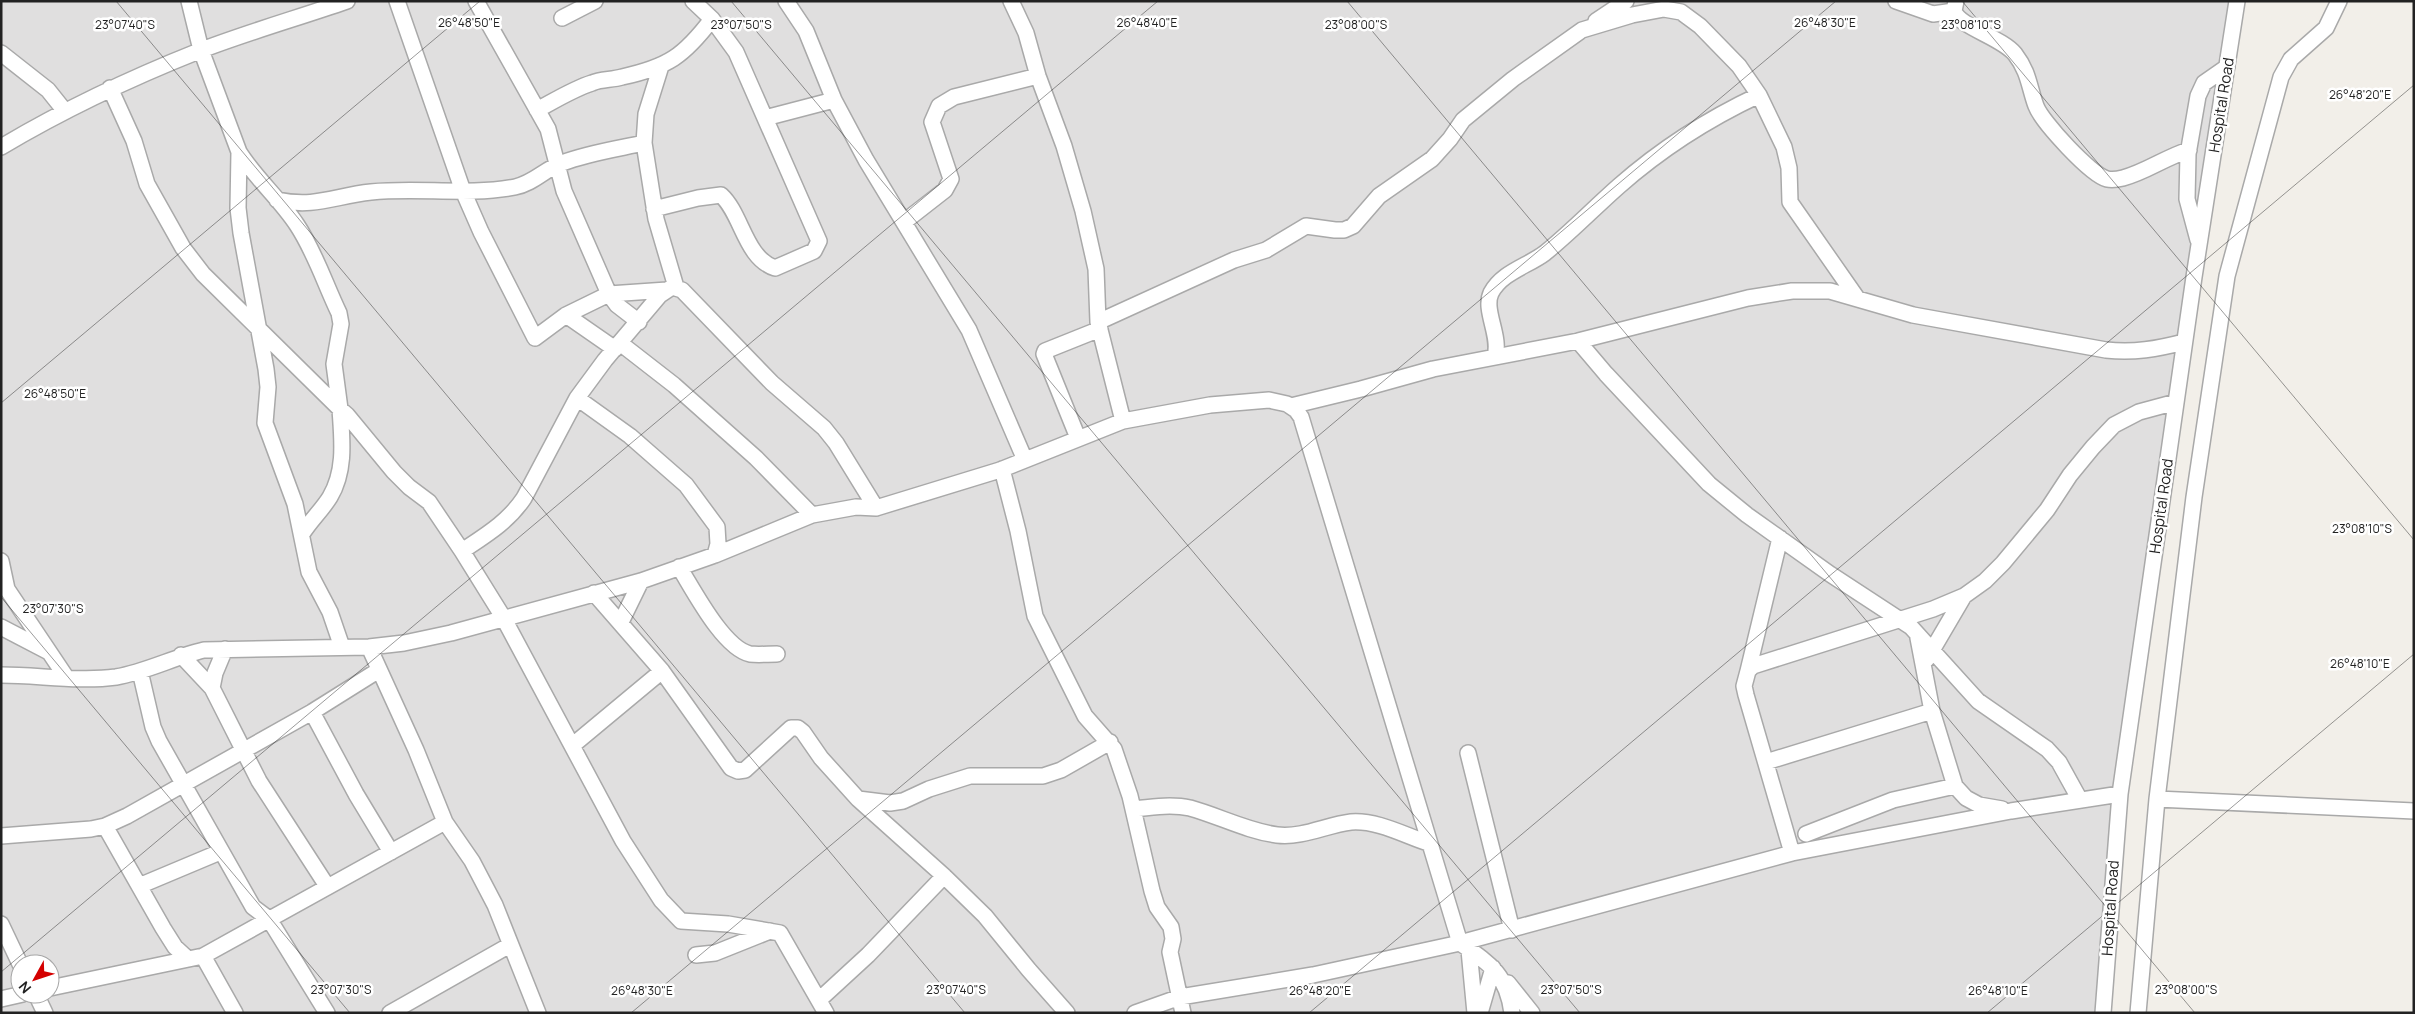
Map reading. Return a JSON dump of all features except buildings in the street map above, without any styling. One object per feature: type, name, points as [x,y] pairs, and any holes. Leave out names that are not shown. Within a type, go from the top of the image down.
[{"type":"street","points":[[189,1],[201,50],[239,152],[248,168],[298,226],[310,246],[339,313],[341,324],[334,364],[343,443],[338,481],[330,497],[302,534]]},
{"type":"street","points":[[1,146],[64,110],[110,88],[201,50],[329,4],[347,1]]},
{"type":"street","points":[[397,1],[463,191],[481,232],[535,338],[566,315],[609,294],[671,288],[690,298],[772,383],[824,428],[836,443],[876,508]]},
{"type":"street","points":[[476,1],[548,129],[553,144],[556,166],[567,198],[609,294],[617,305],[638,322]]},
{"type":"street","points":[[562,18],[595,1]]},
{"type":"street","points":[[654,209],[698,198],[721,195],[746,239],[757,254],[771,267],[775,268],[814,251],[818,241],[736,52],[712,19],[693,1]]},
{"type":"street","points":[[786,1],[806,31],[834,100],[866,160],[968,330],[1025,460]]},
{"type":"street","points":[[1011,1],[1026,32],[1038,76],[1064,146],[1085,220],[1096,269],[1099,326],[1124,421]]},
{"type":"street","points":[[1078,438],[1044,354],[1045,351],[1234,260],[1266,250],[1306,226],[1335,230],[1353,226],[1379,196],[1432,159],[1450,139],[1463,120],[1512,79],[1626,1]]},
{"type":"street","points":[[1684,1],[1700,26]]},
{"type":"street","points":[[1896,1],[1933,14],[1955,6],[1961,20],[1999,40],[2014,54],[2030,79],[2036,107],[2046,123],[2057,136],[2096,172],[2108,179],[2122,178],[2190,150]]},
{"type":"street","name":"Hospital Road","points":[[2103,1013],[2120,794],[2184,342],[2237,1]]},
{"type":"street","points":[[2138,1013],[2156,799],[2194,497],[2218,348],[2227,276],[2281,77],[2291,60],[2326,28],[2339,1]]},
{"type":"street","points":[[1582,30],[1632,15],[1664,9],[1681,12],[1700,26],[1739,66],[1759,95],[1784,147],[1789,168],[1790,202],[1857,298]]},
{"type":"street","points":[[537,110],[589,84],[638,74],[661,66],[683,53],[696,41],[712,19]]},
{"type":"street","points":[[1,53],[48,90],[64,110]]},
{"type":"street","points":[[661,66],[646,114],[644,143],[654,209],[671,288]]},
{"type":"street","points":[[2199,244],[2187,199],[2190,150],[2198,96],[2204,83],[2227,67]]},
{"type":"street","points":[[904,222],[945,190],[951,179],[932,122],[939,106],[954,97],[1038,76]]},
{"type":"street","points":[[110,88],[134,141],[147,184],[183,248],[203,274],[347,415],[394,472],[409,487],[429,502],[503,618],[623,841],[661,900],[681,921],[772,930],[780,933],[823,1006],[868,955],[944,876]]},
{"type":"street","points":[[1495,356],[1497,339],[1489,303],[1491,293],[1504,278],[1544,254],[1620,185],[1659,155],[1715,116],[1759,95]]},
{"type":"street","points":[[765,118],[834,100]]},
{"type":"street","points":[[277,200],[304,204],[336,200],[369,192],[463,191],[524,185],[556,166],[590,155],[644,143]]},
{"type":"street","points":[[239,152],[238,208],[268,387],[265,423],[295,504],[302,534],[304,558],[309,572],[330,612],[342,647]]},
{"type":"street","points":[[462,551],[506,521],[514,512],[577,398],[638,322],[671,288]]},
{"type":"street","points":[[1291,406],[1361,390],[1433,369],[1578,341],[1748,298],[1783,292],[1830,291],[1922,316],[2106,350],[2128,352],[2152,351],[2184,342]]},
{"type":"street","points":[[566,315],[618,346],[674,385],[756,458],[812,515]]},
{"type":"street","points":[[1578,341],[1606,374],[1709,484],[1747,515],[1911,627],[1978,700],[2047,748],[2059,762],[2080,800]]},
{"type":"street","points":[[577,398],[630,436],[686,485],[717,527],[718,544],[715,555]]},
{"type":"street","points":[[1,675],[115,677],[140,671],[181,655],[204,650],[225,648],[369,647],[404,643],[641,581],[715,555],[812,515],[856,507],[876,508],[1002,469],[1124,421],[1244,401],[1279,400],[1291,406],[1301,418],[1428,843],[1464,946],[1475,1013]]},
{"type":"street","points":[[1748,670],[1753,666],[1897,618],[1933,609],[1964,596],[1985,581],[2003,563],[2047,510],[2070,475],[2114,425],[2139,412],[2176,402]]},
{"type":"street","points":[[1002,469],[1018,532],[1035,616],[1085,716],[1110,742],[1121,766],[1152,891],[1157,907],[1171,927],[1173,939],[1170,952],[1184,1013]]},
{"type":"street","points":[[1780,538],[1744,686],[1792,853]]},
{"type":"street","points":[[1,560],[8,589],[66,677]]},
{"type":"street","points":[[679,567],[713,619],[731,642],[740,650],[749,654],[777,654]]},
{"type":"street","points":[[621,622],[641,581]]},
{"type":"street","points":[[594,593],[621,622],[662,672],[731,768],[738,771],[745,770],[791,728],[798,728],[858,799],[944,876],[985,916],[1067,1013]]},
{"type":"street","points":[[1924,665],[1964,596]]},
{"type":"street","points":[[1,627],[49,651]]},
{"type":"street","points":[[1916,634],[1924,665],[1932,711],[1955,786],[1966,798],[1979,805],[2010,811]]},
{"type":"street","points":[[369,647],[416,750],[445,822],[476,868],[495,905],[538,1013]]},
{"type":"street","points":[[212,688],[215,672],[225,648]]},
{"type":"street","points":[[181,655],[212,688],[271,801],[327,886]]},
{"type":"street","points":[[1,836],[105,826],[127,816],[312,712],[379,670]]},
{"type":"street","points":[[140,671],[153,727],[183,785],[253,907],[269,919],[327,1013]]},
{"type":"street","points":[[573,745],[662,672]]},
{"type":"street","points":[[1766,762],[1932,711]]},
{"type":"street","points":[[312,712],[356,794],[391,852]]},
{"type":"street","points":[[858,799],[890,803],[903,801],[929,789],[970,776],[1043,776],[1061,770],[1110,742]]},
{"type":"street","points":[[1468,753],[1512,930]]},
{"type":"street","points":[[1806,834],[1893,800],[1955,786]]},
{"type":"street","points":[[1135,1013],[1180,997],[1464,946],[1512,930],[1792,853],[2010,811],[2120,794]]},
{"type":"street","points":[[2156,799],[2414,811]]},
{"type":"street","points":[[884,821],[890,803]]},
{"type":"street","points":[[1133,809],[1160,806],[1188,808],[1278,835],[1306,834],[1352,822],[1372,824],[1428,843]]},
{"type":"street","points":[[1782,819],[1824,847]]},
{"type":"street","points":[[60,986],[203,956],[445,822]]},
{"type":"street","points":[[105,826],[175,948],[188,959]]},
{"type":"street","points":[[139,886],[220,852]]},
{"type":"street","points":[[1,924],[15,954]]},
{"type":"street","points":[[696,955],[715,953],[772,930]]},
{"type":"street","points":[[390,1013],[414,1007],[510,945]]},
{"type":"street","points":[[1464,946],[1482,957],[1532,1013]]},
{"type":"street","points":[[203,956],[235,1013]]},
{"type":"street","points":[[1480,1013],[1497,973]]},
{"type":"street","points":[[1497,973],[1510,996],[1512,1013]]},
{"type":"shaded area","points":[[1,1],[2237,1],[2120,794],[2103,1013],[1,1013]]}]
